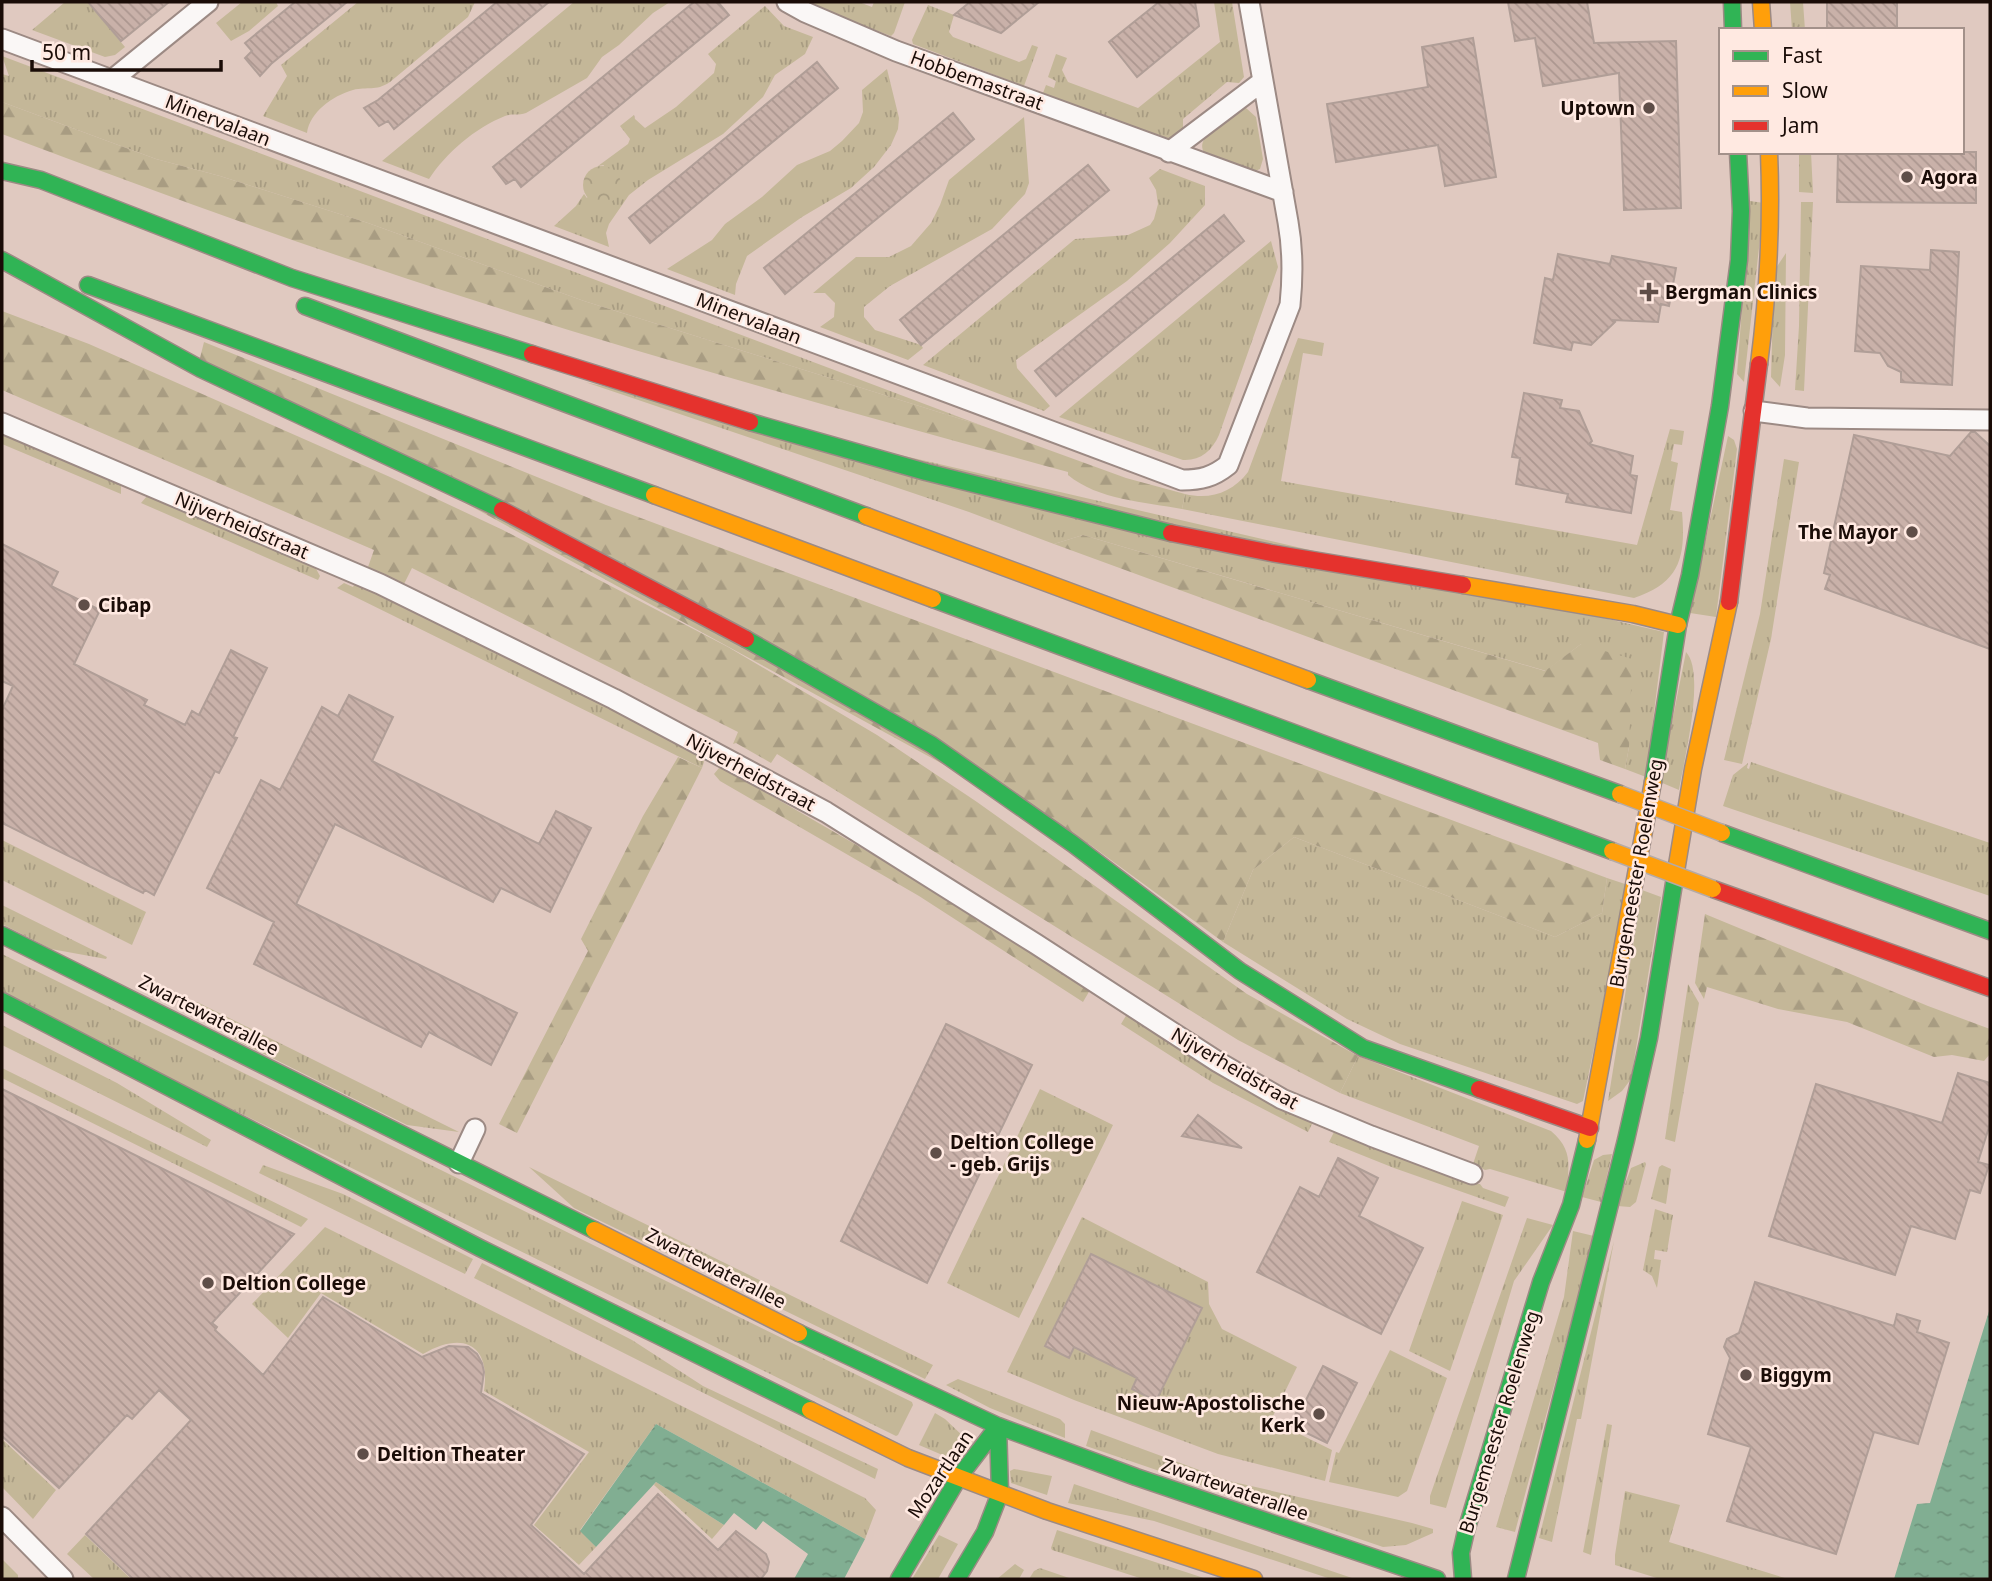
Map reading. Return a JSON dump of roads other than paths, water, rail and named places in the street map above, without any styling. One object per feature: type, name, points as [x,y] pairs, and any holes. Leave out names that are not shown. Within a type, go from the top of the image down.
[{"type":"main road","points":[[1732,2],[1733,28]]},
{"type":"main road","points":[[1761,2],[1763,28]]},
{"type":"main road","name":"Burgemeester Roelenweg","points":[[1463,1579],[1461,1553],[1466,1531],[1541,1282],[1571,1205],[1590,1128],[1683,627],[1720,406],[1736,286],[1741,211],[1738,154]]},
{"type":"main road","name":"Burgemeester Roelenweg","points":[[1516,1579],[1650,1038],[1715,636],[1732,586],[1766,307],[1771,198],[1769,154]]},
{"type":"main road","points":[[2,171],[41,180],[292,278],[752,423],[926,472],[1159,530],[1271,553],[1633,614],[1683,627]]},
{"type":"main road","points":[[2,252],[232,341],[1713,889],[1990,988]]},
{"type":"main road","points":[[2,260],[201,369],[541,530],[712,620],[932,745],[1073,845],[1240,971],[1363,1048],[1626,1140]]},
{"type":"main road","points":[[296,302],[1129,614],[1990,931]]},
{"type":"main road","name":"Zwartewaterallee","points":[[2,935],[825,1346],[999,1426],[1123,1473],[1437,1579]]},
{"type":"main road","points":[[2,1002],[480,1248],[881,1446],[1047,1511],[1254,1579]]},
{"type":"main road","name":"Mozartlaan","points":[[899,1579],[959,1477],[999,1426]]},
{"type":"main road","name":"Mozartlaan","points":[[957,1579],[985,1532],[1000,1493],[999,1426]]},
{"type":"street","points":[[112,80],[208,2]]},
{"type":"street","name":"Hobbemastraat","points":[[787,2],[896,51],[1283,192]]},
{"type":"street","name":"Minervalaan","points":[[2,39],[1182,480],[1196,480],[1214,476],[1228,465],[1290,305],[1293,254],[1249,2]]},
{"type":"street","points":[[1170,152],[1263,81]]},
{"type":"street","points":[[1754,411],[1808,418],[1990,420]]},
{"type":"street","name":"Nijverheidstraat","points":[[2,423],[380,584],[614,699],[826,813],[1036,944],[1217,1062],[1282,1099],[1472,1174]]},
{"type":"street","points":[[459,1163],[475,1129]]},
{"type":"street","points":[[2,1517],[63,1579]]},
{"type":"water","points":[[1990,1308],[1990,1579],[1894,1579],[1917,1504],[1930,1503]]},
{"type":"water","points":[[656,1424],[865,1539],[844,1579],[794,1579],[808,1554],[763,1521],[756,1530],[734,1513],[724,1525],[656,1482],[596,1547],[580,1531]]},
{"type":"place","name":"Uptown","points":[[1649,108]]},
{"type":"place","name":"Agora","points":[[1907,177]]},
{"type":"place","name":"Bergman Clinics","points":[[1649,292]]},
{"type":"place","name":"The Mayor","points":[[1912,532]]},
{"type":"place","name":"Cibap","points":[[84,605]]},
{"type":"place","name":"Deltion College - geb. Grijs","points":[[936,1153]]},
{"type":"place","name":"Deltion College","points":[[208,1283]]},
{"type":"place","name":"Biggym","points":[[1746,1375]]},
{"type":"place","name":"Nieuw-Apostolische Kerk","points":[[1319,1414]]},
{"type":"place","name":"Deltion Theater","points":[[363,1454]]}]
